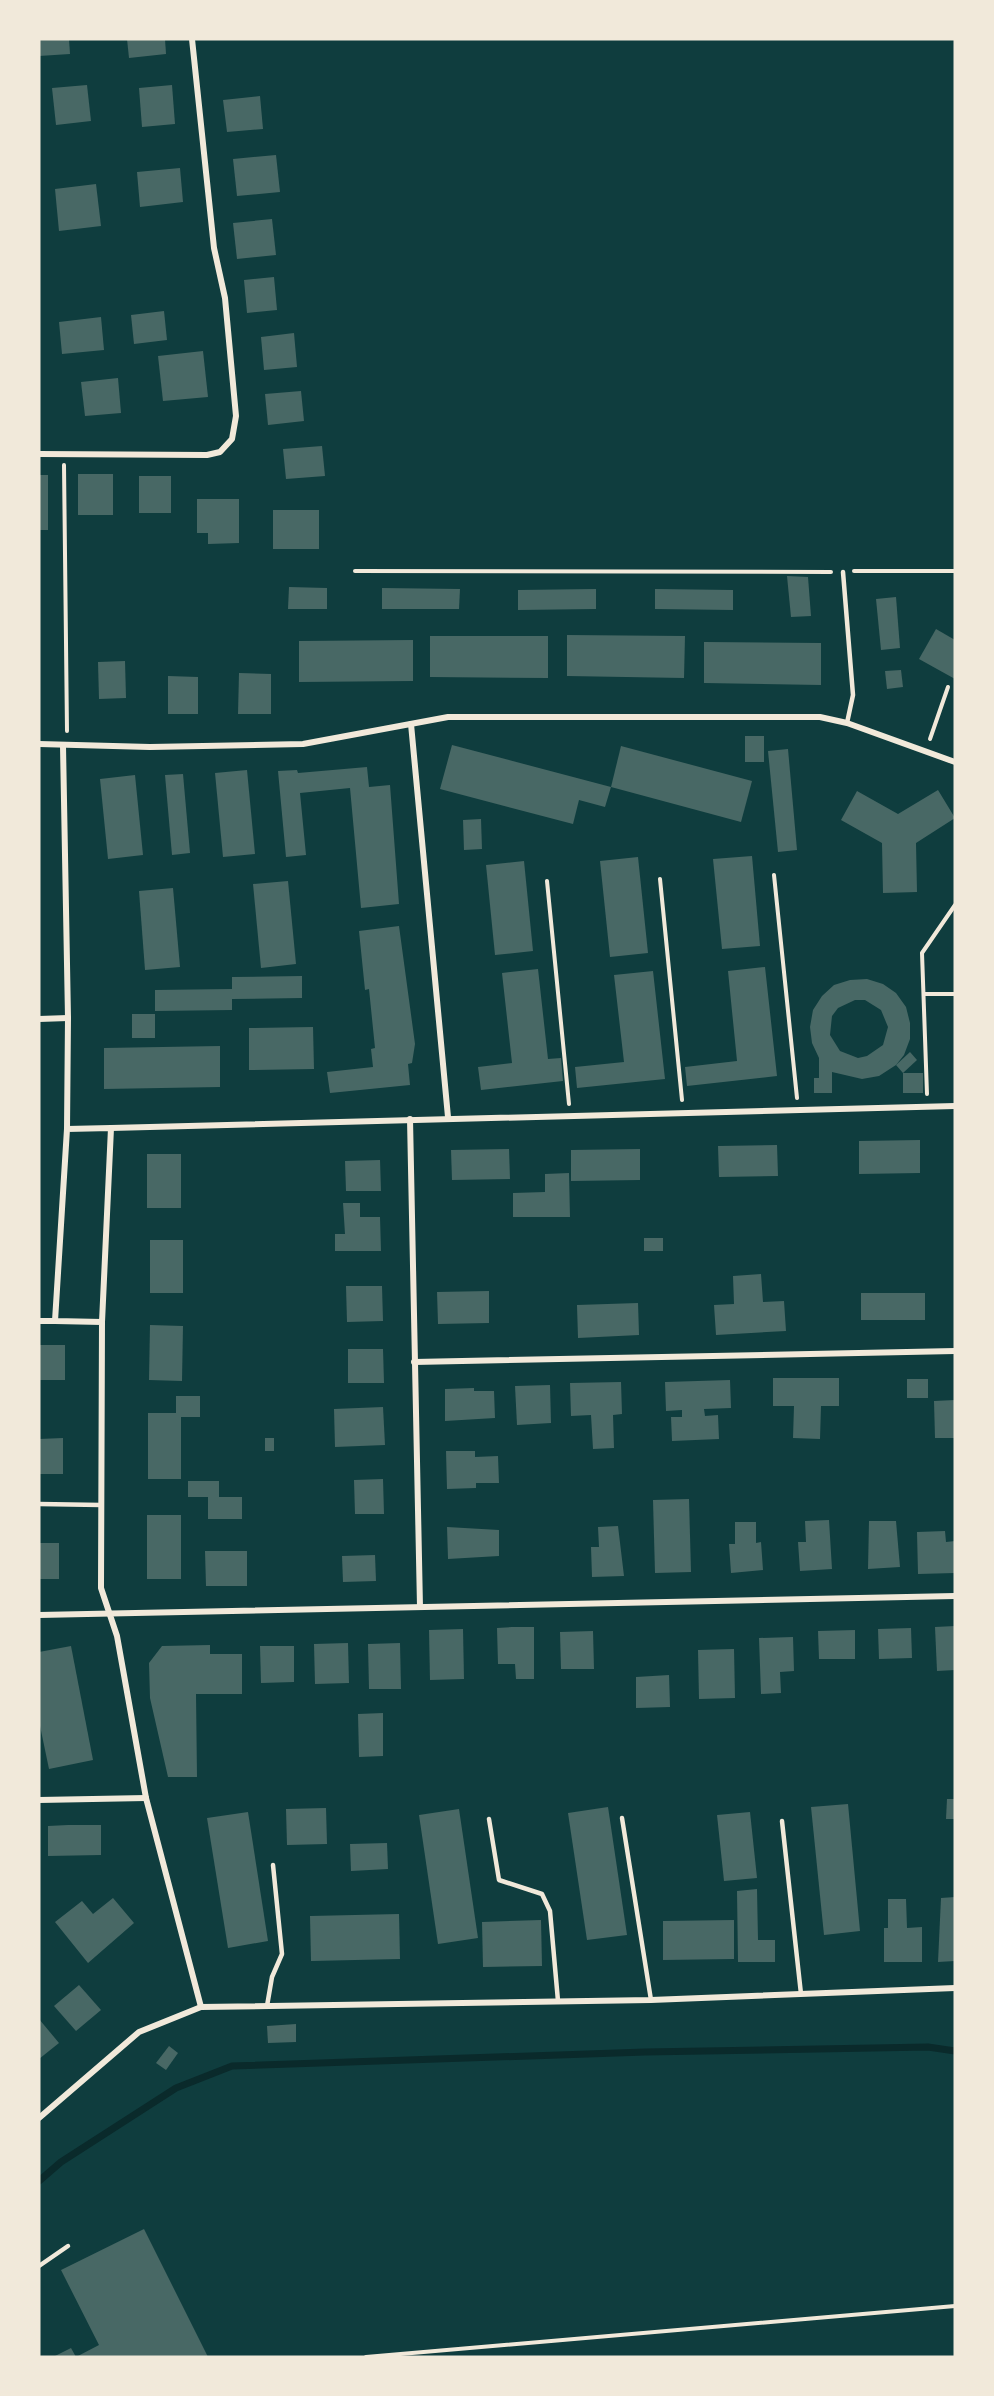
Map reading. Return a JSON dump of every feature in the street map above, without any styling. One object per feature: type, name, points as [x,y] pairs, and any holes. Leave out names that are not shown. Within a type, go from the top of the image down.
[{"type":"street","points":[[39,454],[207,455],[220,452],[232,439],[236,416],[225,298],[214,248],[192,39]]},
{"type":"street","points":[[39,744],[273,746],[303,744],[448,717],[820,717],[847,723],[955,762]]},
{"type":"street","points":[[411,724],[448,1117]]},
{"type":"street","points":[[56,1321],[67,1129],[68,1018],[63,746]]},
{"type":"street","points":[[39,1019],[68,1018]]},
{"type":"street","points":[[67,1129],[448,1117],[955,1106]]},
{"type":"street","points":[[410,1119],[420,1607]]},
{"type":"street","points":[[111,1128],[102,1322],[101,1588],[117,1636],[146,1798],[201,2007]]},
{"type":"street","points":[[39,1321],[102,1322]]},
{"type":"street","points":[[414,1362],[955,1350]]},
{"type":"street","points":[[39,1614],[955,1596]]},
{"type":"street","points":[[39,1800],[146,1798]]},
{"type":"street","points":[[39,2118],[139,2032],[201,2007],[651,2000],[955,1988]]},
{"type":"lane","points":[[843,572],[853,695],[847,723]]},
{"type":"lane","points":[[39,1504],[101,1505]]},
{"type":"lane","points":[[622,1818],[651,2000]]},
{"type":"lane","points":[[489,1819],[500,1880],[543,1894],[550,1911],[558,2001]]},
{"type":"lane","points":[[782,1821],[801,1994]]},
{"type":"lane","points":[[267,2006],[272,1977],[282,1954],[273,1865]]},
{"type":"lane","points":[[39,2266],[68,2246]]},
{"type":"path","points":[[63,746],[68,726],[64,454]]},
{"type":"path","points":[[355,572],[955,571]]},
{"type":"path","points":[[926,751],[948,687]]},
{"type":"path","points":[[774,875],[798,1110]]},
{"type":"path","points":[[660,879],[683,1112]]},
{"type":"path","points":[[547,881],[570,1114]]},
{"type":"path","points":[[927,1106],[922,953],[955,904]]},
{"type":"path","points":[[924,994],[955,994]]},
{"type":"path","points":[[366,2357],[955,2307]]},
{"type":"building","points":[[39,39],[69,39],[70,54],[39,56]]},
{"type":"building","points":[[127,39],[165,39],[166,54],[129,58]]},
{"type":"building","points":[[87,85],[91,121],[56,125],[52,88]]},
{"type":"building","points":[[172,85],[175,124],[142,127],[139,88]]},
{"type":"building","points":[[260,96],[263,129],[227,132],[223,100]]},
{"type":"building","points":[[276,155],[280,192],[237,196],[233,159]]},
{"type":"building","points":[[180,168],[183,202],[140,207],[137,172]]},
{"type":"building","points":[[96,184],[101,226],[59,231],[55,189]]},
{"type":"building","points":[[272,219],[276,255],[237,259],[233,223]]},
{"type":"building","points":[[274,277],[277,310],[247,313],[244,280]]},
{"type":"building","points":[[164,311],[167,340],[134,344],[131,315]]},
{"type":"building","points":[[101,317],[104,350],[62,354],[59,322]]},
{"type":"building","points":[[294,333],[297,367],[264,370],[261,337]]},
{"type":"building","points":[[203,351],[208,397],[163,401],[158,356]]},
{"type":"building","points":[[118,378],[121,413],[85,416],[81,382]]},
{"type":"building","points":[[301,391],[304,421],[268,425],[265,394]]},
{"type":"building","points":[[322,446],[325,476],[286,479],[283,449]]},
{"type":"building","points":[[78,474],[113,474],[113,515],[78,515]]},
{"type":"building","points":[[39,475],[48,475],[48,530],[39,530]]},
{"type":"building","points":[[139,476],[171,476],[171,513],[139,513]]},
{"type":"building","points":[[197,499],[239,499],[239,543],[208,544],[208,533],[197,533]]},
{"type":"building","points":[[273,510],[319,510],[319,549],[273,549]]},
{"type":"building","points":[[787,576],[808,577],[811,616],[791,617]]},
{"type":"building","points":[[289,587],[327,588],[327,609],[288,609]]},
{"type":"building","points":[[382,588],[460,589],[459,609],[382,609]]},
{"type":"building","points":[[596,589],[596,609],[518,610],[518,590]]},
{"type":"building","points":[[655,589],[733,590],[733,610],[655,609]]},
{"type":"building","points":[[896,597],[900,648],[881,650],[876,599]]},
{"type":"building","points":[[936,629],[955,640],[955,679],[919,659]]},
{"type":"building","points":[[567,635],[685,636],[684,678],[567,676]]},
{"type":"building","points":[[430,636],[548,636],[548,678],[430,677]]},
{"type":"building","points":[[413,640],[413,681],[299,682],[299,641]]},
{"type":"building","points":[[704,642],[821,643],[821,685],[704,683]]},
{"type":"building","points":[[125,661],[126,698],[99,699],[98,662]]},
{"type":"building","points":[[901,670],[903,687],[887,689],[885,671]]},
{"type":"building","points":[[239,673],[271,674],[271,714],[238,714]]},
{"type":"building","points":[[168,676],[198,677],[198,714],[168,714]]},
{"type":"building","points":[[745,736],[764,736],[764,762],[745,762]]},
{"type":"building","points":[[452,745],[611,787],[605,807],[579,800],[573,824],[440,789]]},
{"type":"building","points":[[621,746],[752,781],[741,822],[611,787]]},
{"type":"building","points":[[788,749],[797,850],[778,852],[768,751]]},
{"type":"building","points":[[367,767],[369,787],[390,785],[399,904],[361,908],[350,788],[300,793],[306,855],[286,857],[278,771],[297,770],[298,773]]},
{"type":"building","points":[[247,770],[255,854],[223,857],[215,773]]},
{"type":"building","points":[[183,774],[190,853],[172,855],[165,775]]},
{"type":"building","points":[[135,775],[143,855],[108,859],[100,779]]},
{"type":"building","points":[[938,790],[955,818],[916,843],[917,892],[883,893],[882,843],[841,820],[857,791],[898,814]]},
{"type":"building","points":[[481,819],[482,849],[464,850],[463,820]]},
{"type":"building","points":[[752,856],[760,946],[722,949],[713,859]]},
{"type":"building","points":[[638,857],[648,953],[610,957],[600,861]]},
{"type":"building","points":[[524,861],[533,951],[495,955],[486,865]]},
{"type":"building","points":[[288,881],[296,964],[261,968],[253,884]]},
{"type":"building","points":[[173,888],[180,967],[145,970],[139,891]]},
{"type":"building","points":[[399,926],[415,1044],[412,1063],[408,1064],[410,1085],[330,1093],[327,1072],[373,1067],[371,1049],[375,1048],[369,989],[365,990],[359,931]]},
{"type":"building","points":[[765,967],[777,1076],[687,1086],[685,1067],[737,1061],[728,971]]},
{"type":"building","points":[[538,969],[548,1059],[561,1058],[563,1081],[481,1090],[478,1067],[512,1063],[502,973]]},
{"type":"building","points":[[653,971],[665,1079],[577,1088],[575,1067],[624,1062],[614,975]]},
{"type":"building","points":[[302,976],[302,998],[232,999],[232,1010],[155,1011],[155,990],[232,989],[232,977]]},
{"type":"building","points":[[867,979],[883,984],[896,993],[906,1007],[910,1023],[910,1039],[904,1055],[896,1065],[879,1076],[862,1079],[832,1072],[832,1093],[814,1093],[814,1078],[819,1078],[819,1058],[812,1043],[810,1027],[813,1010],[822,996],[834,985],[850,980]],"holes":[[[855,1000],[865,1000],[881,1010],[888,1027],[883,1045],[867,1056],[858,1058],[840,1051],[830,1035],[832,1016],[838,1008]]]},
{"type":"building","points":[[132,1014],[155,1014],[155,1038],[132,1038]]},
{"type":"building","points":[[313,1027],[314,1069],[249,1070],[249,1028]]},
{"type":"building","points":[[220,1046],[220,1087],[104,1089],[104,1048]]},
{"type":"building","points":[[910,1052],[917,1060],[903,1073],[896,1065]]},
{"type":"building","points":[[903,1073],[923,1073],[923,1093],[903,1093]]},
{"type":"building","points":[[920,1140],[920,1173],[859,1174],[859,1141]]},
{"type":"building","points":[[777,1145],[778,1176],[719,1177],[718,1146]]},
{"type":"building","points":[[509,1149],[510,1179],[452,1180],[451,1150]]},
{"type":"building","points":[[640,1149],[640,1180],[571,1181],[571,1150]]},
{"type":"building","points":[[147,1154],[181,1154],[181,1208],[147,1208]]},
{"type":"building","points":[[380,1160],[381,1191],[346,1191],[345,1161]]},
{"type":"building","points":[[569,1173],[570,1217],[513,1217],[513,1193],[545,1192],[545,1174]]},
{"type":"building","points":[[343,1203],[360,1203],[360,1217],[380,1217],[381,1251],[335,1251],[335,1234],[345,1234]]},
{"type":"building","points":[[644,1238],[663,1238],[663,1251],[644,1251]]},
{"type":"building","points":[[150,1240],[183,1240],[183,1293],[150,1293]]},
{"type":"building","points":[[761,1274],[763,1302],[784,1301],[786,1331],[716,1335],[714,1305],[734,1304],[733,1276]]},
{"type":"building","points":[[346,1286],[382,1286],[383,1321],[347,1322]]},
{"type":"building","points":[[489,1291],[489,1323],[438,1324],[437,1292]]},
{"type":"building","points":[[861,1293],[925,1293],[925,1320],[861,1320]]},
{"type":"building","points":[[638,1303],[639,1335],[578,1338],[577,1305]]},
{"type":"building","points":[[150,1325],[183,1326],[182,1381],[149,1380]]},
{"type":"building","points":[[39,1345],[65,1345],[65,1380],[39,1380]]},
{"type":"building","points":[[348,1349],[383,1349],[384,1383],[348,1383]]},
{"type":"building","points":[[773,1378],[839,1378],[839,1406],[821,1406],[820,1439],[793,1438],[794,1406],[773,1406]]},
{"type":"building","points":[[907,1379],[928,1379],[928,1398],[907,1398]]},
{"type":"building","points":[[730,1380],[731,1408],[704,1409],[705,1416],[718,1415],[719,1439],[672,1441],[671,1417],[682,1417],[682,1410],[666,1411],[665,1382]]},
{"type":"building","points":[[621,1382],[622,1414],[613,1415],[614,1448],[593,1449],[591,1415],[571,1416],[570,1383]]},
{"type":"building","points":[[550,1385],[551,1423],[517,1425],[515,1386]]},
{"type":"building","points":[[474,1388],[474,1391],[494,1391],[495,1418],[445,1421],[445,1389]]},
{"type":"building","points":[[176,1396],[200,1396],[200,1417],[181,1417],[181,1479],[148,1479],[148,1413],[176,1413]]},
{"type":"building","points":[[955,1400],[955,1438],[935,1438],[934,1401]]},
{"type":"building","points":[[383,1407],[385,1445],[335,1447],[334,1409]]},
{"type":"building","points":[[63,1438],[63,1474],[39,1474],[39,1439]]},
{"type":"building","points":[[265,1438],[274,1438],[274,1451],[265,1451]]},
{"type":"building","points":[[446,1451],[475,1451],[475,1457],[498,1456],[499,1483],[476,1483],[476,1488],[447,1489]]},
{"type":"building","points":[[383,1479],[384,1514],[355,1514],[354,1480]]},
{"type":"building","points":[[188,1481],[219,1481],[219,1497],[242,1497],[242,1519],[208,1519],[208,1497],[188,1497]]},
{"type":"building","points":[[689,1499],[691,1572],[655,1573],[653,1500]]},
{"type":"building","points":[[147,1515],[181,1515],[181,1579],[147,1579]]},
{"type":"building","points":[[829,1520],[832,1569],[800,1571],[798,1542],[806,1542],[805,1521]]},
{"type":"building","points":[[869,1521],[896,1521],[900,1567],[868,1569]]},
{"type":"building","points":[[735,1522],[756,1522],[756,1543],[761,1542],[763,1570],[731,1573],[729,1544],[735,1544]]},
{"type":"building","points":[[618,1526],[624,1576],[592,1577],[591,1547],[599,1547],[598,1527]]},
{"type":"building","points":[[447,1527],[499,1530],[499,1556],[448,1559]]},
{"type":"building","points":[[945,1531],[946,1542],[955,1541],[955,1573],[918,1574],[917,1532]]},
{"type":"building","points":[[39,1543],[59,1543],[59,1579],[39,1579]]},
{"type":"building","points":[[205,1551],[247,1551],[247,1586],[206,1586]]},
{"type":"building","points":[[375,1555],[376,1581],[343,1582],[342,1556]]},
{"type":"building","points":[[955,1626],[955,1670],[937,1671],[935,1627]]},
{"type":"building","points":[[534,1627],[534,1679],[516,1679],[515,1664],[498,1664],[497,1628]]},
{"type":"building","points":[[911,1628],[912,1658],[879,1659],[878,1629]]},
{"type":"building","points":[[463,1629],[464,1679],[430,1680],[429,1630]]},
{"type":"building","points":[[855,1630],[855,1659],[819,1659],[818,1631]]},
{"type":"building","points":[[593,1631],[594,1669],[561,1669],[560,1632]]},
{"type":"building","points":[[793,1637],[794,1671],[780,1672],[781,1693],[761,1694],[759,1638]]},
{"type":"building","points":[[348,1643],[349,1683],[315,1684],[314,1644]]},
{"type":"building","points":[[400,1643],[401,1689],[369,1689],[368,1644]]},
{"type":"building","points":[[210,1645],[210,1654],[242,1654],[242,1694],[196,1694],[197,1777],[168,1777],[150,1698],[149,1663],[162,1646]]},
{"type":"building","points":[[71,1646],[93,1760],[49,1769],[39,1721],[39,1652]]},
{"type":"building","points":[[260,1646],[294,1646],[294,1682],[261,1683]]},
{"type":"building","points":[[734,1649],[735,1698],[699,1699],[698,1650]]},
{"type":"building","points":[[669,1675],[670,1707],[636,1708],[636,1677]]},
{"type":"building","points":[[383,1713],[383,1756],[359,1757],[358,1714]]},
{"type":"building","points":[[947,1799],[955,1799],[955,1819],[946,1819]]},
{"type":"building","points":[[848,1804],[860,1931],[824,1935],[811,1807]]},
{"type":"building","points":[[608,1807],[627,1935],[587,1940],[568,1813]]},
{"type":"building","points":[[326,1808],[327,1844],[287,1845],[286,1809]]},
{"type":"building","points":[[459,1809],[478,1938],[438,1944],[419,1815]]},
{"type":"building","points":[[248,1812],[268,1941],[228,1948],[207,1818]]},
{"type":"building","points":[[750,1812],[757,1878],[724,1881],[717,1815]]},
{"type":"building","points":[[101,1825],[101,1855],[48,1856],[48,1826]]},
{"type":"building","points":[[387,1843],[388,1869],[351,1871],[350,1844]]},
{"type":"building","points":[[757,1889],[758,1940],[775,1940],[775,1962],[738,1962],[737,1891]]},
{"type":"building","points":[[955,1897],[955,1961],[938,1962],[941,1898]]},
{"type":"building","points":[[113,1898],[134,1923],[88,1963],[55,1922],[82,1901],[93,1914]]},
{"type":"building","points":[[888,1899],[906,1899],[907,1928],[922,1927],[922,1962],[884,1962],[884,1928],[888,1928]]},
{"type":"building","points":[[399,1914],[400,1959],[311,1961],[310,1916]]},
{"type":"building","points":[[541,1920],[542,1966],[483,1967],[482,1922]]},
{"type":"building","points":[[734,1920],[734,1959],[663,1960],[663,1921]]},
{"type":"building","points":[[79,1985],[101,2010],[76,2031],[54,2006]]},
{"type":"building","points":[[39,2019],[59,2043],[39,2059]]},
{"type":"building","points":[[296,2024],[296,2042],[268,2043],[267,2026]]},
{"type":"building","points":[[169,2046],[178,2053],[166,2070],[156,2063]]},
{"type":"building","points":[[144,2229],[208,2357],[76,2357],[99,2345],[61,2270]]},
{"type":"building","points":[[71,2348],[76,2357],[53,2357]]},
{"type":"waterway","points":[[39,2181],[61,2162],[176,2088],[232,2066],[645,2052],[928,2047],[955,2051]]}]
